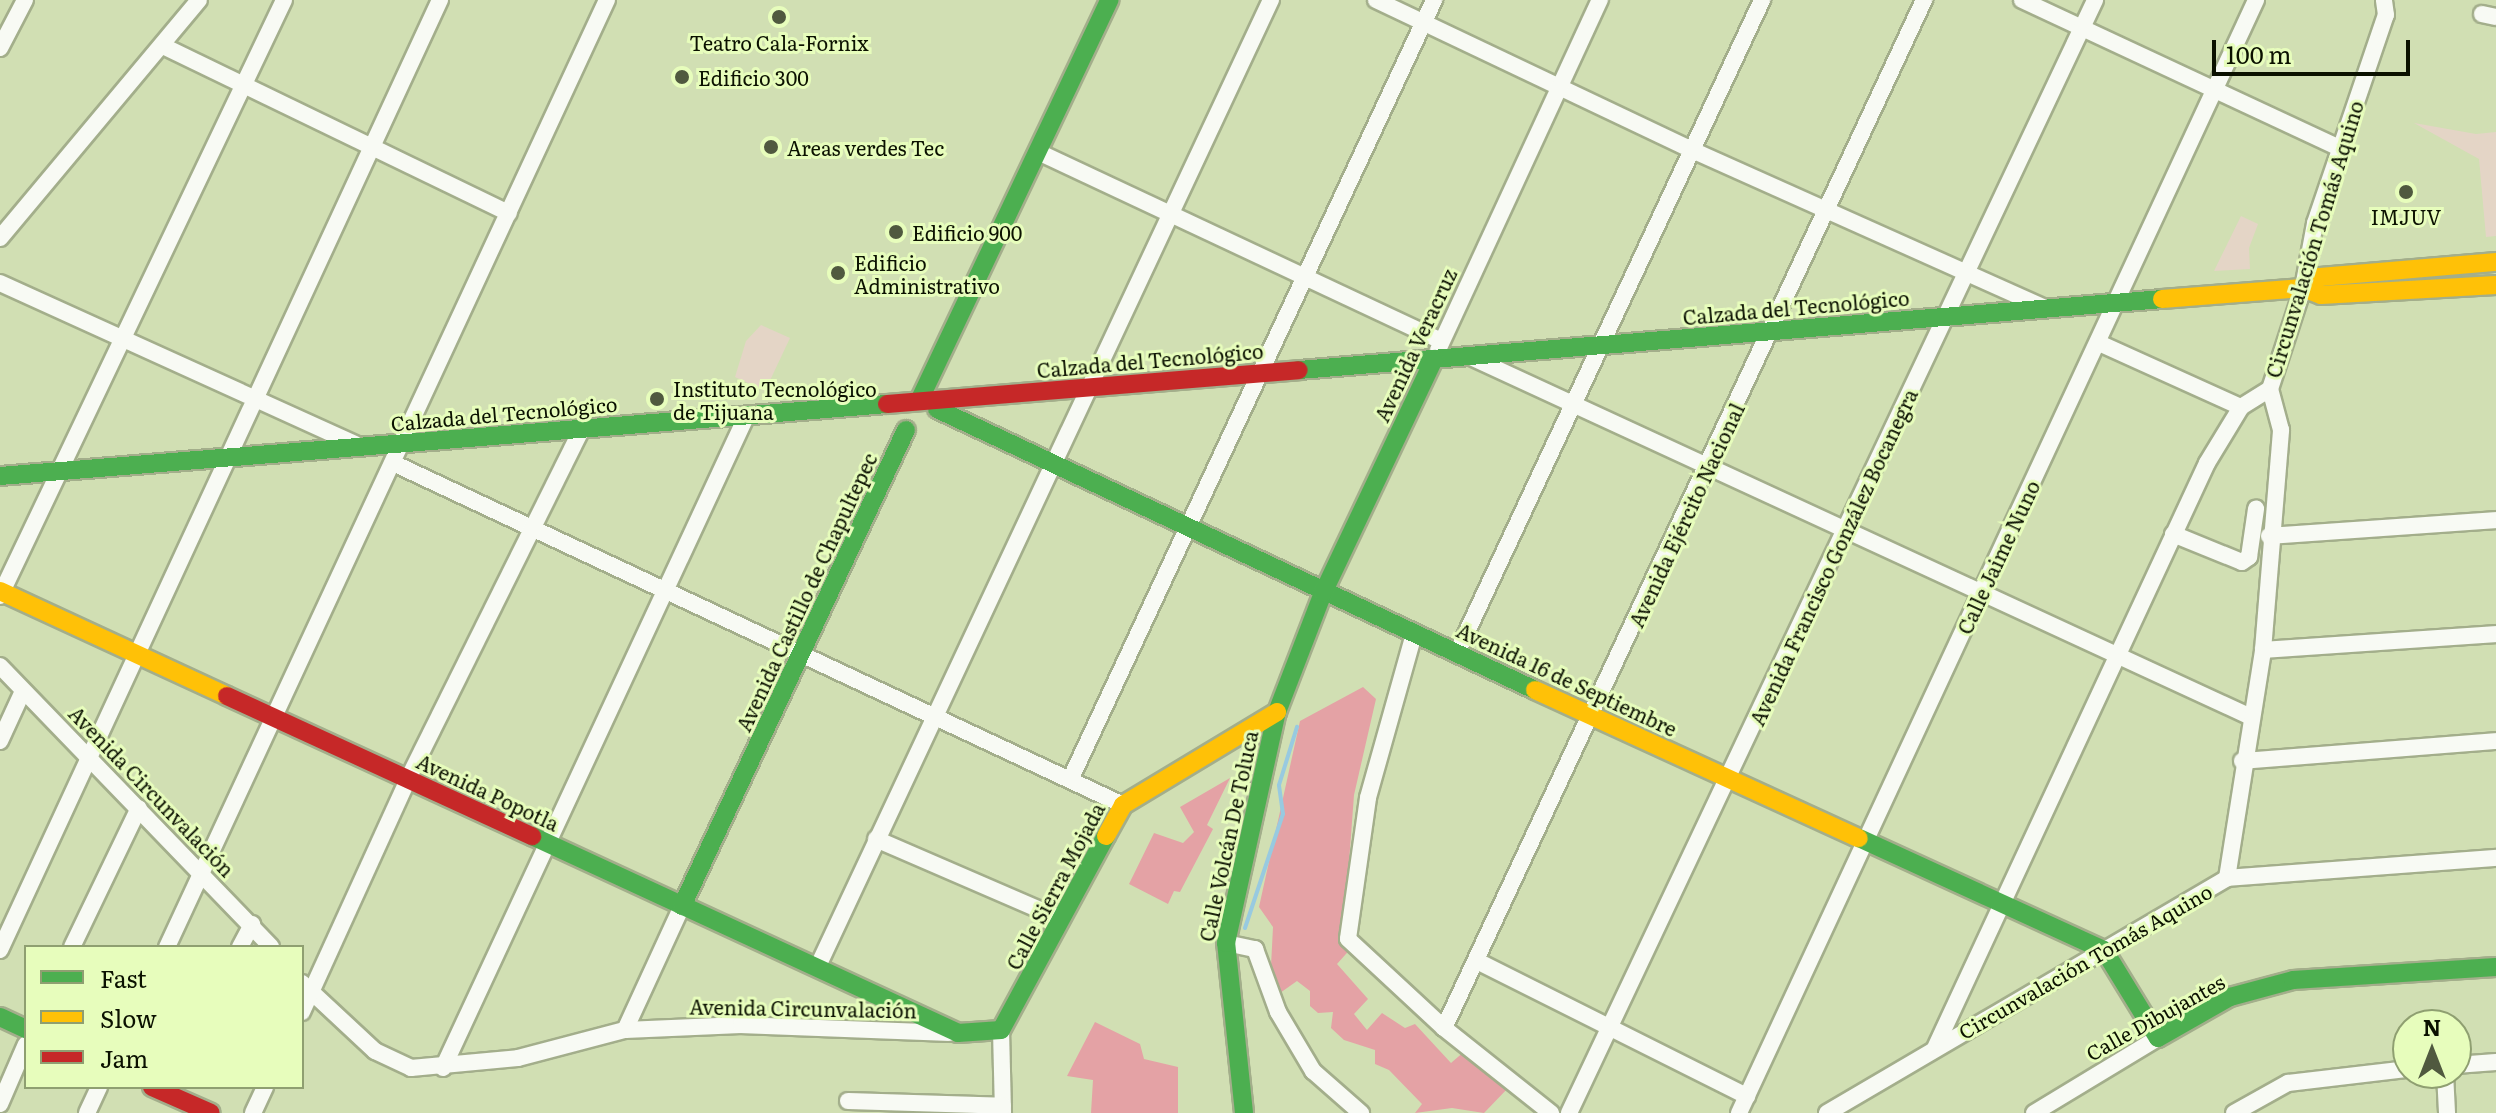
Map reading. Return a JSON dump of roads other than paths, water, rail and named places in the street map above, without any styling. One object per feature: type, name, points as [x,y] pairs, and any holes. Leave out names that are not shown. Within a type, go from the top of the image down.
[{"type":"street","points":[[0,48],[25,0]]},
{"type":"street","points":[[0,238],[199,0]]},
{"type":"street","points":[[1,593],[284,0]]},
{"type":"street","points":[[0,950],[88,755],[231,457],[440,0]]},
{"type":"street","points":[[168,945],[277,717],[607,0]]},
{"type":"street","name":"Avenida Castillo de Chapultepec","points":[[625,1030],[906,430],[928,405],[1038,152],[1109,0]]},
{"type":"street","points":[[818,966],[1271,0]]},
{"type":"street","points":[[1376,0],[1692,150],[2048,309]]},
{"type":"street","points":[[1070,780],[1434,0]]},
{"type":"street","name":"Avenida Veracruz","points":[[1277,712],[1323,593],[1600,0]]},
{"type":"street","points":[[1457,653],[1762,0]]},
{"type":"street","name":"Avenida Ejército Nacional","points":[[1444,1028],[1479,962],[1924,0]]},
{"type":"street","points":[[2022,0],[2339,148]]},
{"type":"street","name":"Avenida Francisco González Bocanegra","points":[[1569,1113],[2095,0]]},
{"type":"street","name":"Calle Jaime Nuno","points":[[1739,1113],[2256,0]]},
{"type":"street","name":"Circunvalación Tomás Aquino","points":[[1827,1113],[2227,878],[2249,716],[2263,650],[2269,536],[2281,430],[2270,389],[2303,288],[2315,223],[2339,148],[2385,7],[2396,0]]},
{"type":"street","points":[[163,46],[509,213]]},
{"type":"street","points":[[1038,152],[1305,277],[1438,350]]},
{"type":"street","name":"Calzada del Tecnológico","points":[[2303,288],[2320,277],[2496,262]]},
{"type":"street","points":[[0,283],[361,447]]},
{"type":"street","name":"Calzada del Tecnológico","points":[[0,476],[747,415],[928,405],[1089,387],[1259,373],[1438,350],[1470,356],[2303,288],[2321,295],[2496,285]]},
{"type":"street","points":[[2099,343],[2241,407]]},
{"type":"street","points":[[1470,356],[2249,716]]},
{"type":"street","points":[[1935,1048],[2173,534],[2241,407],[2270,389]]},
{"type":"street","name":"Avenida 16 de Septiembre","points":[[928,405],[1323,593],[2104,950]]},
{"type":"street","points":[[443,1068],[747,415]]},
{"type":"street","points":[[306,988],[531,526],[582,429]]},
{"type":"street","points":[[393,463],[1123,805]]},
{"type":"street","points":[[2173,534],[2242,562],[2249,557],[2256,509]]},
{"type":"street","points":[[2269,536],[2496,520]]},
{"type":"street","name":"Avenida Popotla","points":[[1,593],[277,717],[958,1033]]},
{"type":"street","points":[[1414,634],[1368,798],[1347,934],[1363,957],[1444,1028],[1551,1113]]},
{"type":"street","points":[[2263,650],[2496,634]]},
{"type":"street","name":"Avenida Circunvalación","points":[[0,666],[269,945]]},
{"type":"street","points":[[0,741],[23,691]]},
{"type":"street","name":"Calle Sierra Mojada","points":[[1003,1110],[1001,1030],[1123,805],[1277,712]]},
{"type":"street","name":"Calle Volcán De Toluca","points":[[1244,1113],[1226,978],[1226,943],[1277,712]]},
{"type":"street","points":[[2242,761],[2496,741]]},
{"type":"street","points":[[73,945],[139,808]]},
{"type":"street","points":[[876,839],[1061,919]]},
{"type":"street","points":[[2227,878],[2496,858]]},
{"type":"street","points":[[241,945],[252,924]]},
{"type":"street","points":[[1226,943],[1255,949],[1278,1012],[1313,1071],[1361,1113]]},
{"type":"street","points":[[2104,950],[2158,1038]]},
{"type":"street","points":[[1479,962],[1747,1096]]},
{"type":"street","name":"Calle Dibujantes","points":[[2034,1113],[2230,997],[2293,980],[2496,967]]},
{"type":"street","name":"Avenida Circunvalación","points":[[306,988],[384,1057],[404,1067],[443,1068],[518,1058],[625,1030],[741,1025],[958,1033],[1001,1030]]},
{"type":"street","points":[[0,1017],[24,1028]]},
{"type":"street","points":[[0,1104],[24,1049]]},
{"type":"street","points":[[2472,1064],[2496,1062]]},
{"type":"street","points":[[2234,1113],[2288,1083],[2392,1071]]},
{"type":"street","points":[[87,1113],[98,1089]]},
{"type":"street","points":[[162,1089],[211,1113]]},
{"type":"street","points":[[253,1113],[264,1089]]},
{"type":"street","points":[[2446,1089],[2447,1113]]},
{"type":"street","points":[[848,1101],[1003,1110]]},
{"type":"waterway","points":[[1245,928],[1283,814],[1279,785],[1297,727]]},
{"type":"place","name":"Teatro Cala-Fornix","points":[[779,17]]},
{"type":"place","name":"Edificio 300","points":[[682,77]]},
{"type":"place","name":"Areas verdes Tec","points":[[771,147]]},
{"type":"place","name":"IMJUV","points":[[2406,192]]},
{"type":"place","name":"Edificio 900","points":[[896,232]]},
{"type":"place","name":"Edificio Administrativo","points":[[838,273]]},
{"type":"place","name":"Instituto Tecnológico de Tijuana","points":[[657,399]]}]
